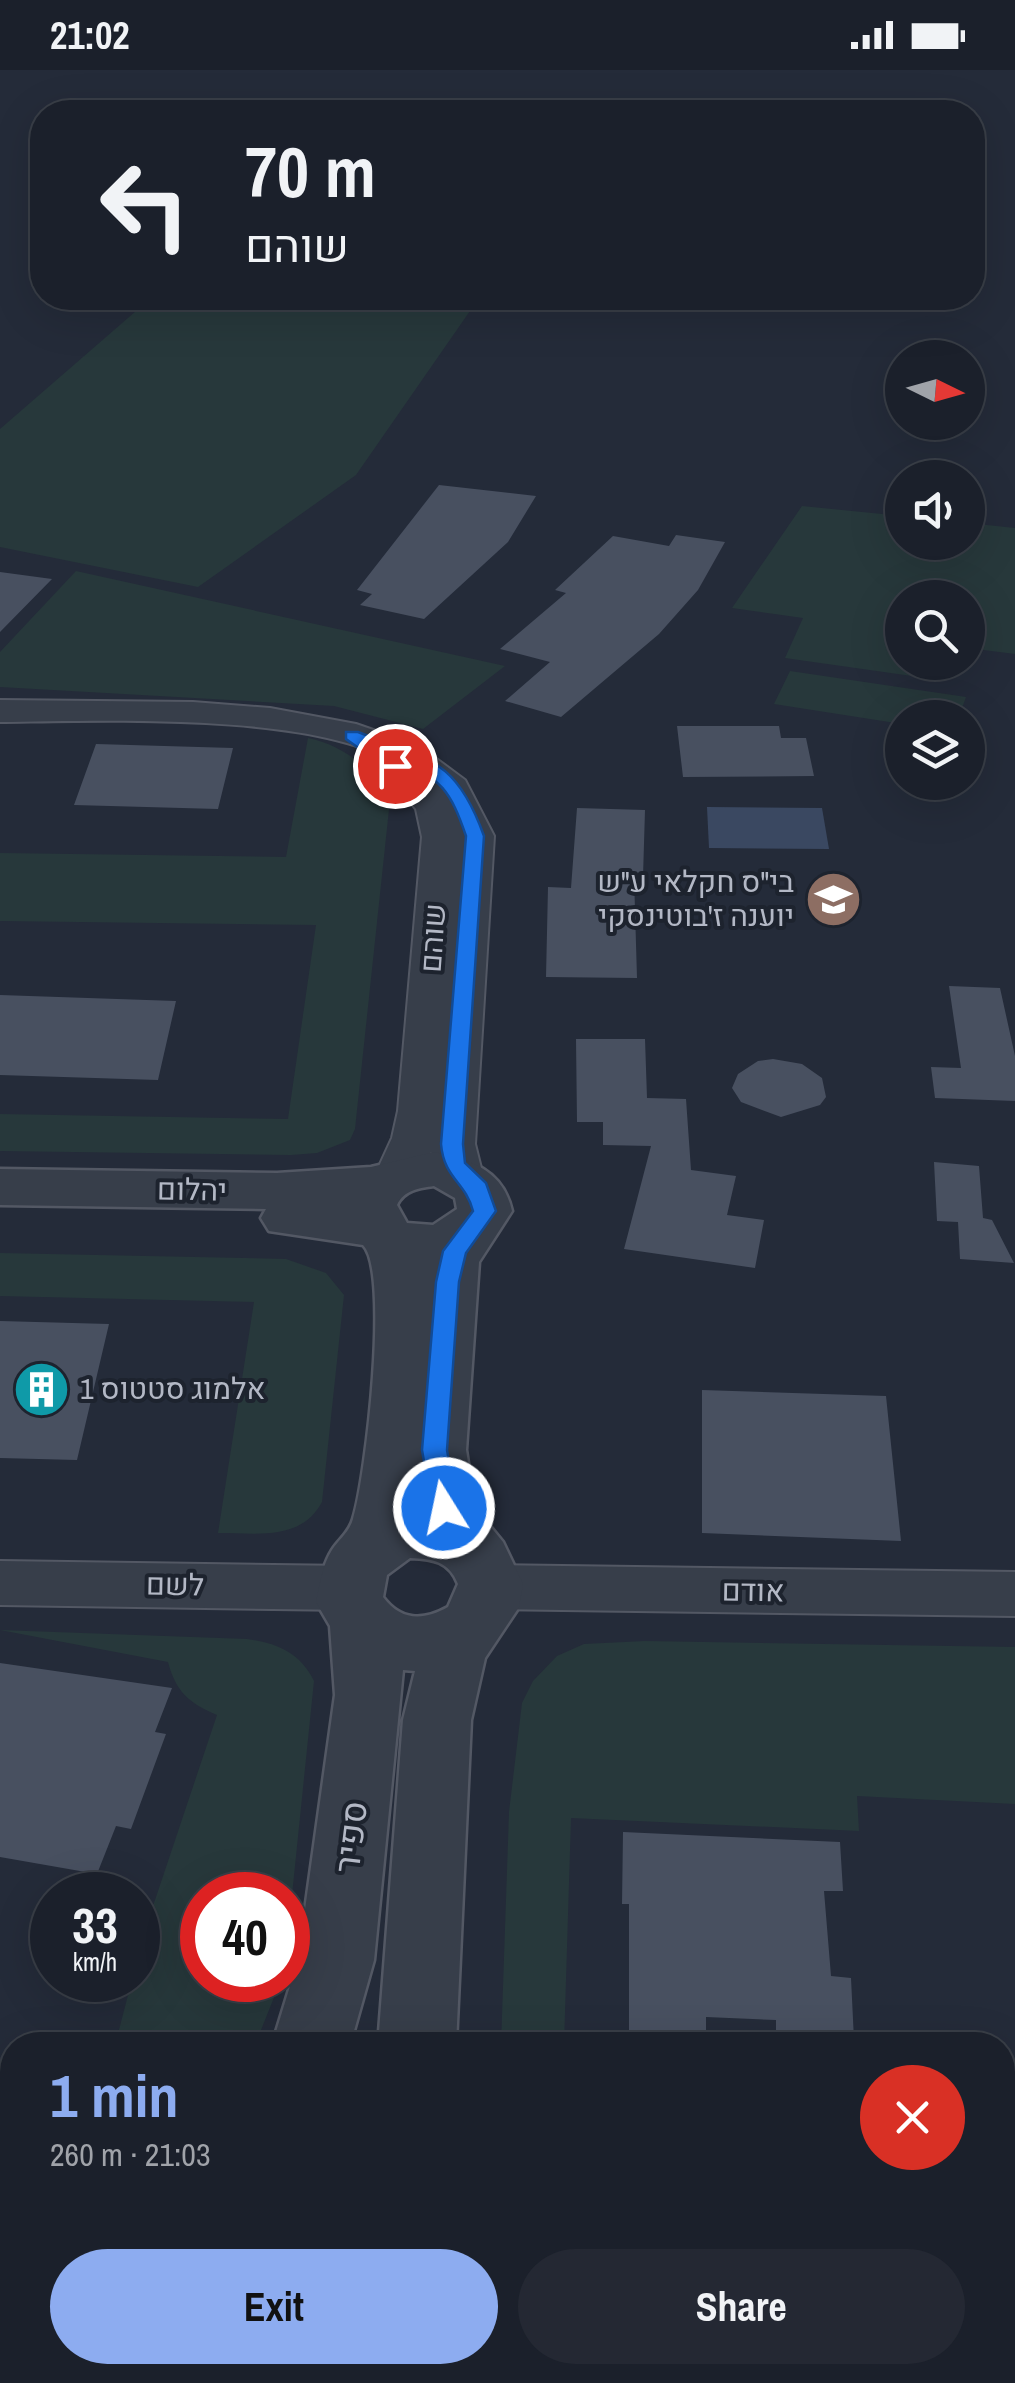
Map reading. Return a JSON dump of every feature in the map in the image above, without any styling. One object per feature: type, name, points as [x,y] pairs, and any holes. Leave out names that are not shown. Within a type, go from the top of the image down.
[{"type":"street","name":"שוהם","points":[[0,711],[268,715],[352,735],[432,768],[461,795],[472,821],[452,1144],[460,1176]]},
{"type":"street","name":"שוהם","points":[[352,735],[426,794],[441,836],[420,1111],[412,1149],[388,1206]]},
{"type":"street","points":[[388,1206],[434,1170],[460,1176],[478,1188],[485,1211],[454,1251],[448,1282],[435,1450],[444,1508],[477,1590],[452,1658],[437,1720],[418,2032]]},
{"type":"street","name":"יהלום","points":[[0,1186],[277,1191],[388,1206]]},
{"type":"street","points":[[388,1206],[439,1245],[469,1233]]},
{"type":"street","points":[[360,1588],[383,1526],[392,1486],[405,1322],[402,1267],[388,1206]]},
{"type":"street","name":"יהלום","points":[[0,1213],[313,1219],[388,1206]]},
{"type":"street","points":[[360,1588],[398,1537],[433,1534],[456,1540],[477,1590]]},
{"type":"street","name":"לשם","points":[[0,1583],[360,1588]]},
{"type":"street","points":[[360,1588],[401,1645],[447,1641],[477,1590]]},
{"type":"street","name":"ספיר","points":[[315,2032],[336,1960],[369,1695],[370,1668],[360,1588]]},
{"type":"street","name":"אודם","points":[[477,1590],[1015,1594]]},
{"type":"shaded area","points":[[137,310],[471,310],[356,475],[198,587],[0,547],[0,429]]},
{"type":"shaded area","points":[[802,506],[885,514],[885,560],[985,560],[985,525],[1015,528],[1015,654],[985,650],[985,580],[885,580],[885,672],[785,658],[803,618],[732,608]]},
{"type":"shaded area","points":[[76,571],[505,666],[423,729],[334,706],[0,687],[0,652]]},
{"type":"shaded area","points":[[790,671],[966,697],[885,700],[885,721],[774,704]]},
{"type":"shaded area","points":[[308,738],[333,746],[356,760],[390,800],[355,1129],[350,1140],[317,1153],[291,1155],[0,1151],[0,1114],[288,1119],[316,925],[0,921],[0,853],[286,857]]},
{"type":"shaded area","points":[[0,1253],[286,1259],[326,1273],[344,1295],[322,1502],[313,1515],[277,1532],[218,1533],[254,1302],[0,1296]]},
{"type":"shaded area","points":[[0,1630],[247,1639],[286,1651],[308,1671],[314,1681],[294,1872],[180,1872],[180,2002],[272,2002],[260,2032],[118,2032],[126,2002],[160,2002],[160,1885],[217,1715],[185,1695],[168,1662]]},
{"type":"shaded area","points":[[645,1641],[1015,1647],[1015,1804],[857,1796],[859,1831],[571,1818],[564,2032],[501,2032],[509,1812],[522,1703],[533,1681],[557,1656],[584,1644]]},
{"type":"water","points":[[707,807],[822,808],[829,849],[709,848]]},
{"type":"building","points":[[439,485],[536,496],[508,542],[424,619],[360,605],[372,594],[357,590]]},
{"type":"building","points":[[676,535],[725,542],[698,590],[659,634],[561,717],[505,701],[550,662],[500,649],[566,593],[555,590],[613,536],[669,546]]},
{"type":"building","points":[[0,572],[52,579],[0,632]]},
{"type":"building","points":[[677,726],[779,726],[781,738],[806,738],[814,776],[683,777]]},
{"type":"building","points":[[96,744],[233,748],[218,809],[74,805]]},
{"type":"building","points":[[577,808],[645,810],[643,877],[634,876],[637,978],[546,977],[548,887],[571,888]]},
{"type":"building","points":[[949,986],[1000,988],[1015,1056],[1015,1101],[935,1098],[931,1067],[961,1068]]},
{"type":"building","points":[[0,995],[176,1001],[158,1080],[0,1075]]},
{"type":"building","points":[[576,1039],[645,1039],[647,1098],[686,1099],[691,1170],[736,1176],[727,1215],[764,1220],[755,1268],[624,1249],[651,1146],[603,1145],[603,1122],[577,1122]]},
{"type":"building","points":[[773,1059],[802,1064],[822,1078],[826,1097],[820,1105],[781,1117],[741,1102],[732,1088],[738,1074],[758,1061]]},
{"type":"building","points":[[934,1162],[979,1166],[983,1218],[992,1220],[1014,1263],[960,1259],[958,1222],[937,1221]]},
{"type":"building","name":"אלמוג סטטוס 1","points":[[0,1321],[109,1324],[77,1460],[0,1458]]},
{"type":"building","points":[[702,1390],[886,1396],[901,1541],[702,1533]]},
{"type":"building","points":[[0,1663],[172,1688],[155,1732],[166,1734],[131,1829],[116,1826],[98,1872],[0,1857]]},
{"type":"building","points":[[623,1832],[840,1842],[843,1891],[824,1891],[831,1976],[851,1978],[854,2032],[776,2032],[776,2020],[706,2017],[706,2032],[629,2032],[629,1904],[622,1904]]},
{"type":"place","name":"בי\"ס חקלאי ע\"ש יוענה ז'בוטינסקי","points":[[833,899]]},
{"type":"place","name":"אלמוג סטטוס 1","points":[[41,1389]]},
{"type":"route","points":[[395,766],[352,735],[412,756],[432,768],[461,795],[475,836],[452,1144],[460,1176],[478,1188],[485,1211],[454,1251],[448,1282],[435,1450],[444,1508]]}]
